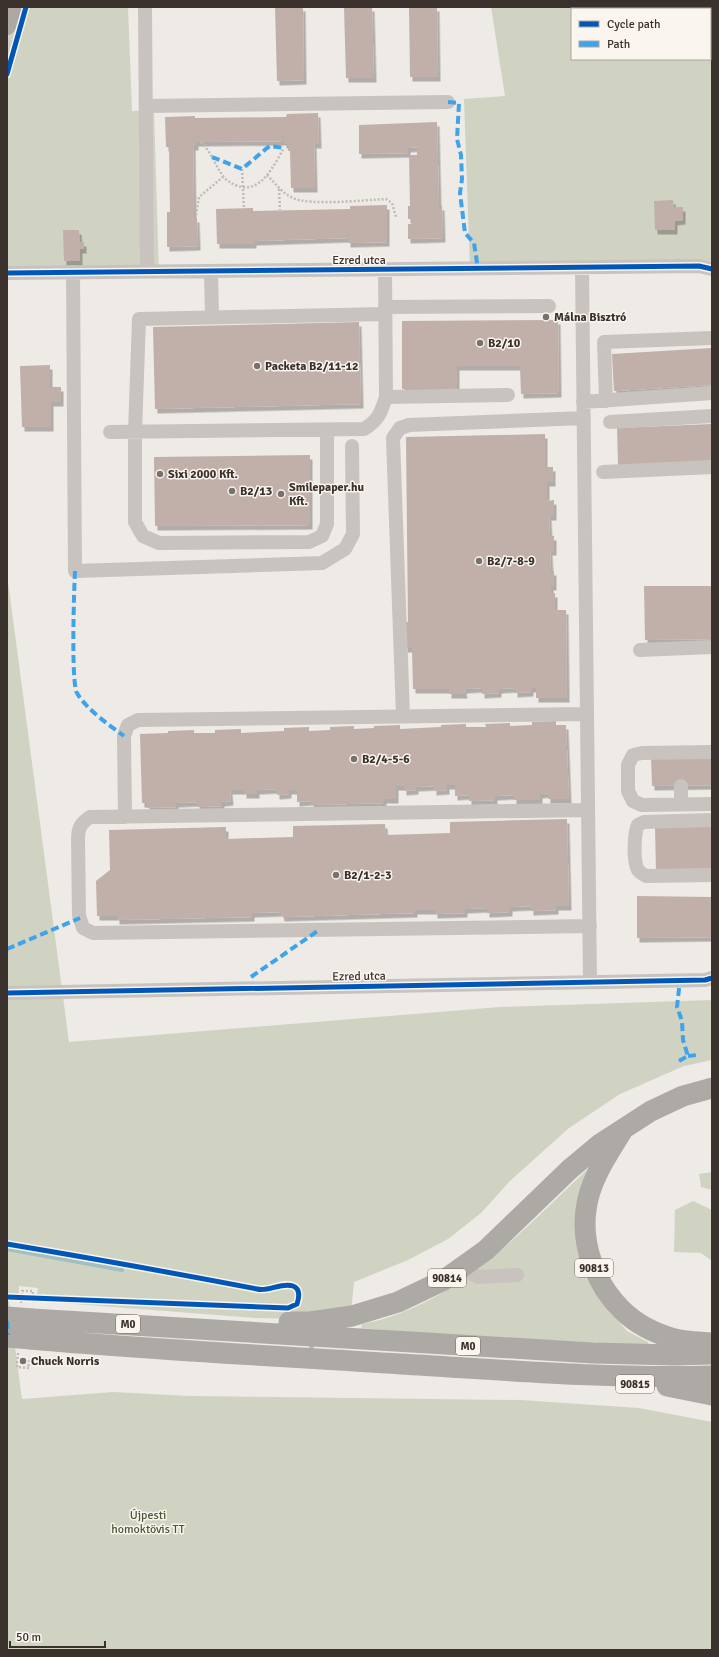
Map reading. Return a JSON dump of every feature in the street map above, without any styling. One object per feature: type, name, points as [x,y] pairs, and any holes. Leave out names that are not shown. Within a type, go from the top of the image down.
[{"type":"highway","name":"90813","points":[[712,1088],[683,1096],[651,1111],[623,1130],[593,1182],[586,1210],[585,1231],[589,1254],[594,1269],[607,1291],[622,1310],[639,1323],[676,1340],[712,1343]]},
{"type":"highway","name":"90814","points":[[225,1330],[253,1323],[310,1322],[352,1316],[398,1302],[425,1290],[463,1268],[486,1250],[570,1169],[600,1144],[623,1130]]},
{"type":"highway","name":"M0","points":[[7,1317],[31,1329],[108,1346],[558,1373],[666,1377],[712,1376]]},
{"type":"highway","name":"M0","points":[[7,1337],[31,1329],[225,1330],[593,1353],[674,1355],[712,1354]]},
{"type":"highway","name":"90815","points":[[558,1373],[600,1382],[674,1387],[712,1395]]},
{"type":"main road","points":[[7,26],[14,7]]},
{"type":"street","points":[[145,7],[147,272]]},
{"type":"street","points":[[146,106],[448,102]]},
{"type":"street","name":"Ezred utca","points":[[7,273],[699,266],[712,269]]},
{"type":"street","points":[[582,268],[590,982]]},
{"type":"street","points":[[110,432],[364,429],[373,423],[380,415],[386,396],[385,270]]},
{"type":"street","points":[[73,272],[75,571],[322,563],[344,549],[352,534],[352,446]]},
{"type":"street","points":[[211,272],[212,317]]},
{"type":"street","points":[[327,430],[327,524],[322,536],[310,542],[159,543],[143,536],[135,522],[135,432],[139,319],[549,306]]},
{"type":"street","points":[[606,402],[604,342],[712,338]]},
{"type":"street","points":[[583,402],[606,402],[712,393]]},
{"type":"street","points":[[386,396],[508,395]]},
{"type":"street","points":[[610,422],[712,416]]},
{"type":"street","points":[[402,716],[393,438],[400,428],[409,424],[584,418]]},
{"type":"street","points":[[603,472],[712,467]]},
{"type":"street","points":[[640,650],[712,647]]},
{"type":"street","points":[[125,817],[124,736],[128,725],[138,720],[587,714]]},
{"type":"street","points":[[712,752],[642,753],[633,755],[628,765],[628,791],[633,800],[642,805],[712,804]]},
{"type":"street","points":[[681,786],[681,804]]},
{"type":"street","points":[[588,810],[90,817],[82,822],[78,831],[79,915],[83,928],[93,933],[590,926]]},
{"type":"street","points":[[712,820],[644,822],[638,825],[635,831],[636,866],[639,872],[646,876],[712,875]]},
{"type":"street","name":"Ezred utca","points":[[7,993],[705,980],[712,978]]},
{"type":"street","points":[[463,1268],[478,1277],[517,1275]]},
{"type":"path","points":[[201,142],[206,147],[223,177],[231,184],[244,188],[256,185],[267,175],[284,148]]},
{"type":"path","points":[[242,169],[244,208]]},
{"type":"path","points":[[267,175],[279,188],[293,198],[309,202],[386,199],[392,203],[396,217]]},
{"type":"path","points":[[196,215],[199,197],[223,177]]},
{"type":"path","points":[[279,188],[280,210]]},
{"type":"path","points":[[13,1298],[36,1299]]},
{"type":"green space","points":[[7,7],[128,7],[132,111],[154,110],[159,276],[7,279]]},
{"type":"green space","points":[[491,7],[712,7],[712,261],[470,269],[464,99],[505,96]]},
{"type":"green space","name":"Újpesti homoktövis TT","points":[[7,574],[69,1042],[500,1007],[712,1000],[712,1060],[684,1066],[620,1094],[569,1128],[511,1180],[481,1213],[448,1239],[408,1260],[354,1282],[351,1313],[310,1319],[255,1318],[36,1301],[38,1288],[19,1286],[19,1295],[8,1295],[22,1399],[113,1392],[190,1396],[520,1400],[639,1408],[712,1422],[712,1650],[7,1650]]},
{"type":"green space","points":[[592,1165],[577,1239],[580,1260],[586,1278],[598,1298],[627,1331],[648,1342],[649,1346],[433,1334],[361,1328],[362,1324],[396,1315],[428,1300],[459,1282],[514,1238]]},
{"type":"green space","points":[[712,1172],[712,1190],[701,1187],[699,1174]]},
{"type":"green space","points":[[693,1201],[712,1210],[712,1261],[701,1253],[674,1252],[675,1210]]},
{"type":"building","points":[[275,7],[303,7],[304,80],[277,81]]},
{"type":"building","points":[[344,7],[372,7],[374,78],[346,78]]},
{"type":"building","points":[[409,7],[437,7],[438,77],[410,77]]},
{"type":"building","points":[[318,113],[319,144],[314,144],[315,188],[291,188],[290,151],[288,151],[288,144],[284,144],[284,141],[196,142],[196,146],[193,146],[194,218],[197,218],[198,246],[167,247],[167,212],[170,212],[169,147],[166,147],[165,117],[286,117],[287,114]]},
{"type":"building","points":[[437,122],[439,206],[442,206],[443,238],[408,239],[408,224],[412,224],[412,219],[408,219],[408,206],[410,206],[409,155],[417,155],[417,147],[408,148],[408,153],[359,154],[359,125]]},
{"type":"building","points":[[673,200],[674,207],[683,207],[683,220],[675,221],[675,230],[655,230],[654,201]]},
{"type":"building","points":[[387,205],[387,242],[348,243],[348,238],[254,241],[254,244],[217,244],[216,209],[253,208],[253,211],[350,209],[350,206]]},
{"type":"building","points":[[63,230],[79,230],[80,242],[84,242],[84,249],[80,249],[80,261],[64,261]]},
{"type":"building","name":"B2/10","points":[[558,320],[559,393],[521,394],[520,366],[457,366],[457,389],[402,389],[402,321]]},
{"type":"building","name":"Packeta B2/11-12","points":[[359,322],[361,404],[155,409],[153,327]]},
{"type":"building","points":[[712,348],[712,385],[614,391],[612,354]]},
{"type":"building","points":[[50,365],[50,387],[61,387],[61,402],[51,402],[51,427],[22,427],[20,366]]},
{"type":"building","points":[[712,424],[712,461],[618,465],[617,428]]},
{"type":"building","name":"B2/7-8-9","points":[[545,434],[545,467],[553,467],[553,482],[547,482],[547,501],[554,500],[554,516],[549,516],[550,536],[554,536],[554,551],[550,551],[551,571],[554,571],[554,586],[551,586],[551,593],[555,593],[555,610],[566,610],[567,698],[536,698],[536,688],[531,688],[531,692],[515,693],[515,688],[499,689],[499,693],[482,694],[482,688],[464,689],[465,694],[449,694],[449,689],[413,689],[412,648],[405,648],[405,622],[408,622],[406,437]]},
{"type":"building","name":"B2/13","points":[[310,455],[310,525],[155,526],[154,457]]},
{"type":"building","points":[[644,586],[712,586],[712,639],[645,640]]},
{"type":"building","name":"B2/4-5-6","points":[[556,721],[556,725],[566,725],[569,799],[548,799],[548,793],[540,794],[540,800],[514,800],[514,795],[495,796],[495,800],[469,801],[469,795],[455,796],[455,785],[447,785],[447,790],[434,791],[434,786],[416,787],[416,790],[404,791],[404,786],[396,786],[396,799],[384,799],[384,803],[311,805],[311,801],[297,802],[297,790],[289,790],[289,794],[277,795],[277,789],[257,790],[257,794],[244,794],[244,790],[230,790],[231,801],[222,802],[222,806],[197,807],[197,802],[176,803],[176,807],[147,808],[147,803],[142,803],[140,734],[194,730],[194,733],[215,733],[215,730],[241,729],[241,733],[284,731],[284,728],[309,727],[309,731],[330,730],[330,727],[354,726],[354,729],[374,728],[374,726],[400,725],[400,729],[466,724],[466,727],[486,727],[485,724],[510,723],[510,726],[532,725],[532,722]]},
{"type":"building","points":[[712,755],[712,785],[652,786],[651,756]]},
{"type":"building","name":"B2/1-2-3","points":[[567,819],[569,906],[556,906],[556,910],[531,911],[531,906],[510,907],[510,912],[487,913],[487,908],[465,909],[465,913],[435,914],[435,910],[415,910],[415,913],[282,917],[281,912],[252,913],[252,917],[117,920],[117,916],[97,916],[96,881],[110,870],[109,830],[226,827],[226,839],[293,837],[293,826],[385,824],[386,835],[450,833],[450,822]]},
{"type":"building","points":[[712,826],[712,872],[656,872],[655,827]]},
{"type":"building","points":[[637,896],[712,897],[712,937],[637,938]]},
{"type":"waterway","points":[[7,1249],[122,1270]]},
{"type":"marked path","points":[[448,102],[459,103],[457,139],[461,155],[462,179],[460,193],[465,233],[474,243],[478,269]]},
{"type":"marked path","points":[[212,157],[242,169],[270,146],[284,148]]},
{"type":"marked path","points":[[75,571],[73,655],[75,686],[77,693],[92,711],[124,736]]},
{"type":"marked path","points":[[7,949],[80,918]]},
{"type":"marked path","points":[[251,977],[319,930]]},
{"type":"marked path","points":[[679,1061],[688,1056],[683,1040],[682,1021],[677,1007],[680,980]]},
{"type":"marked path","points":[[688,1056],[697,1055]]},
{"type":"marked path","points":[[7,1321],[8,1335]]},
{"type":"cycle path","points":[[7,74],[26,7]]},
{"type":"cycle path","points":[[7,273],[699,266],[712,269]]},
{"type":"cycle path","points":[[7,993],[705,980],[712,978]]},
{"type":"cycle path","points":[[7,1244],[261,1290],[289,1285],[296,1287],[299,1294],[297,1304],[288,1308],[7,1297]]},
{"type":"place","name":"Málna Bisztró","points":[[546,317]]},
{"type":"place","name":"B2/10","points":[[480,343]]},
{"type":"place","name":"Packeta B2/11-12","points":[[257,366]]},
{"type":"place","name":"Sixi 2000 Kft.","points":[[160,474]]},
{"type":"place","name":"B2/13","points":[[232,491]]},
{"type":"place","name":"Smilepaper.hu Kft.","points":[[281,494]]},
{"type":"place","name":"B2/7-8-9","points":[[479,561]]},
{"type":"place","name":"B2/4-5-6","points":[[354,759]]},
{"type":"place","name":"B2/1-2-3","points":[[336,875]]},
{"type":"place","name":"Chuck Norris","points":[[23,1361]]}]
